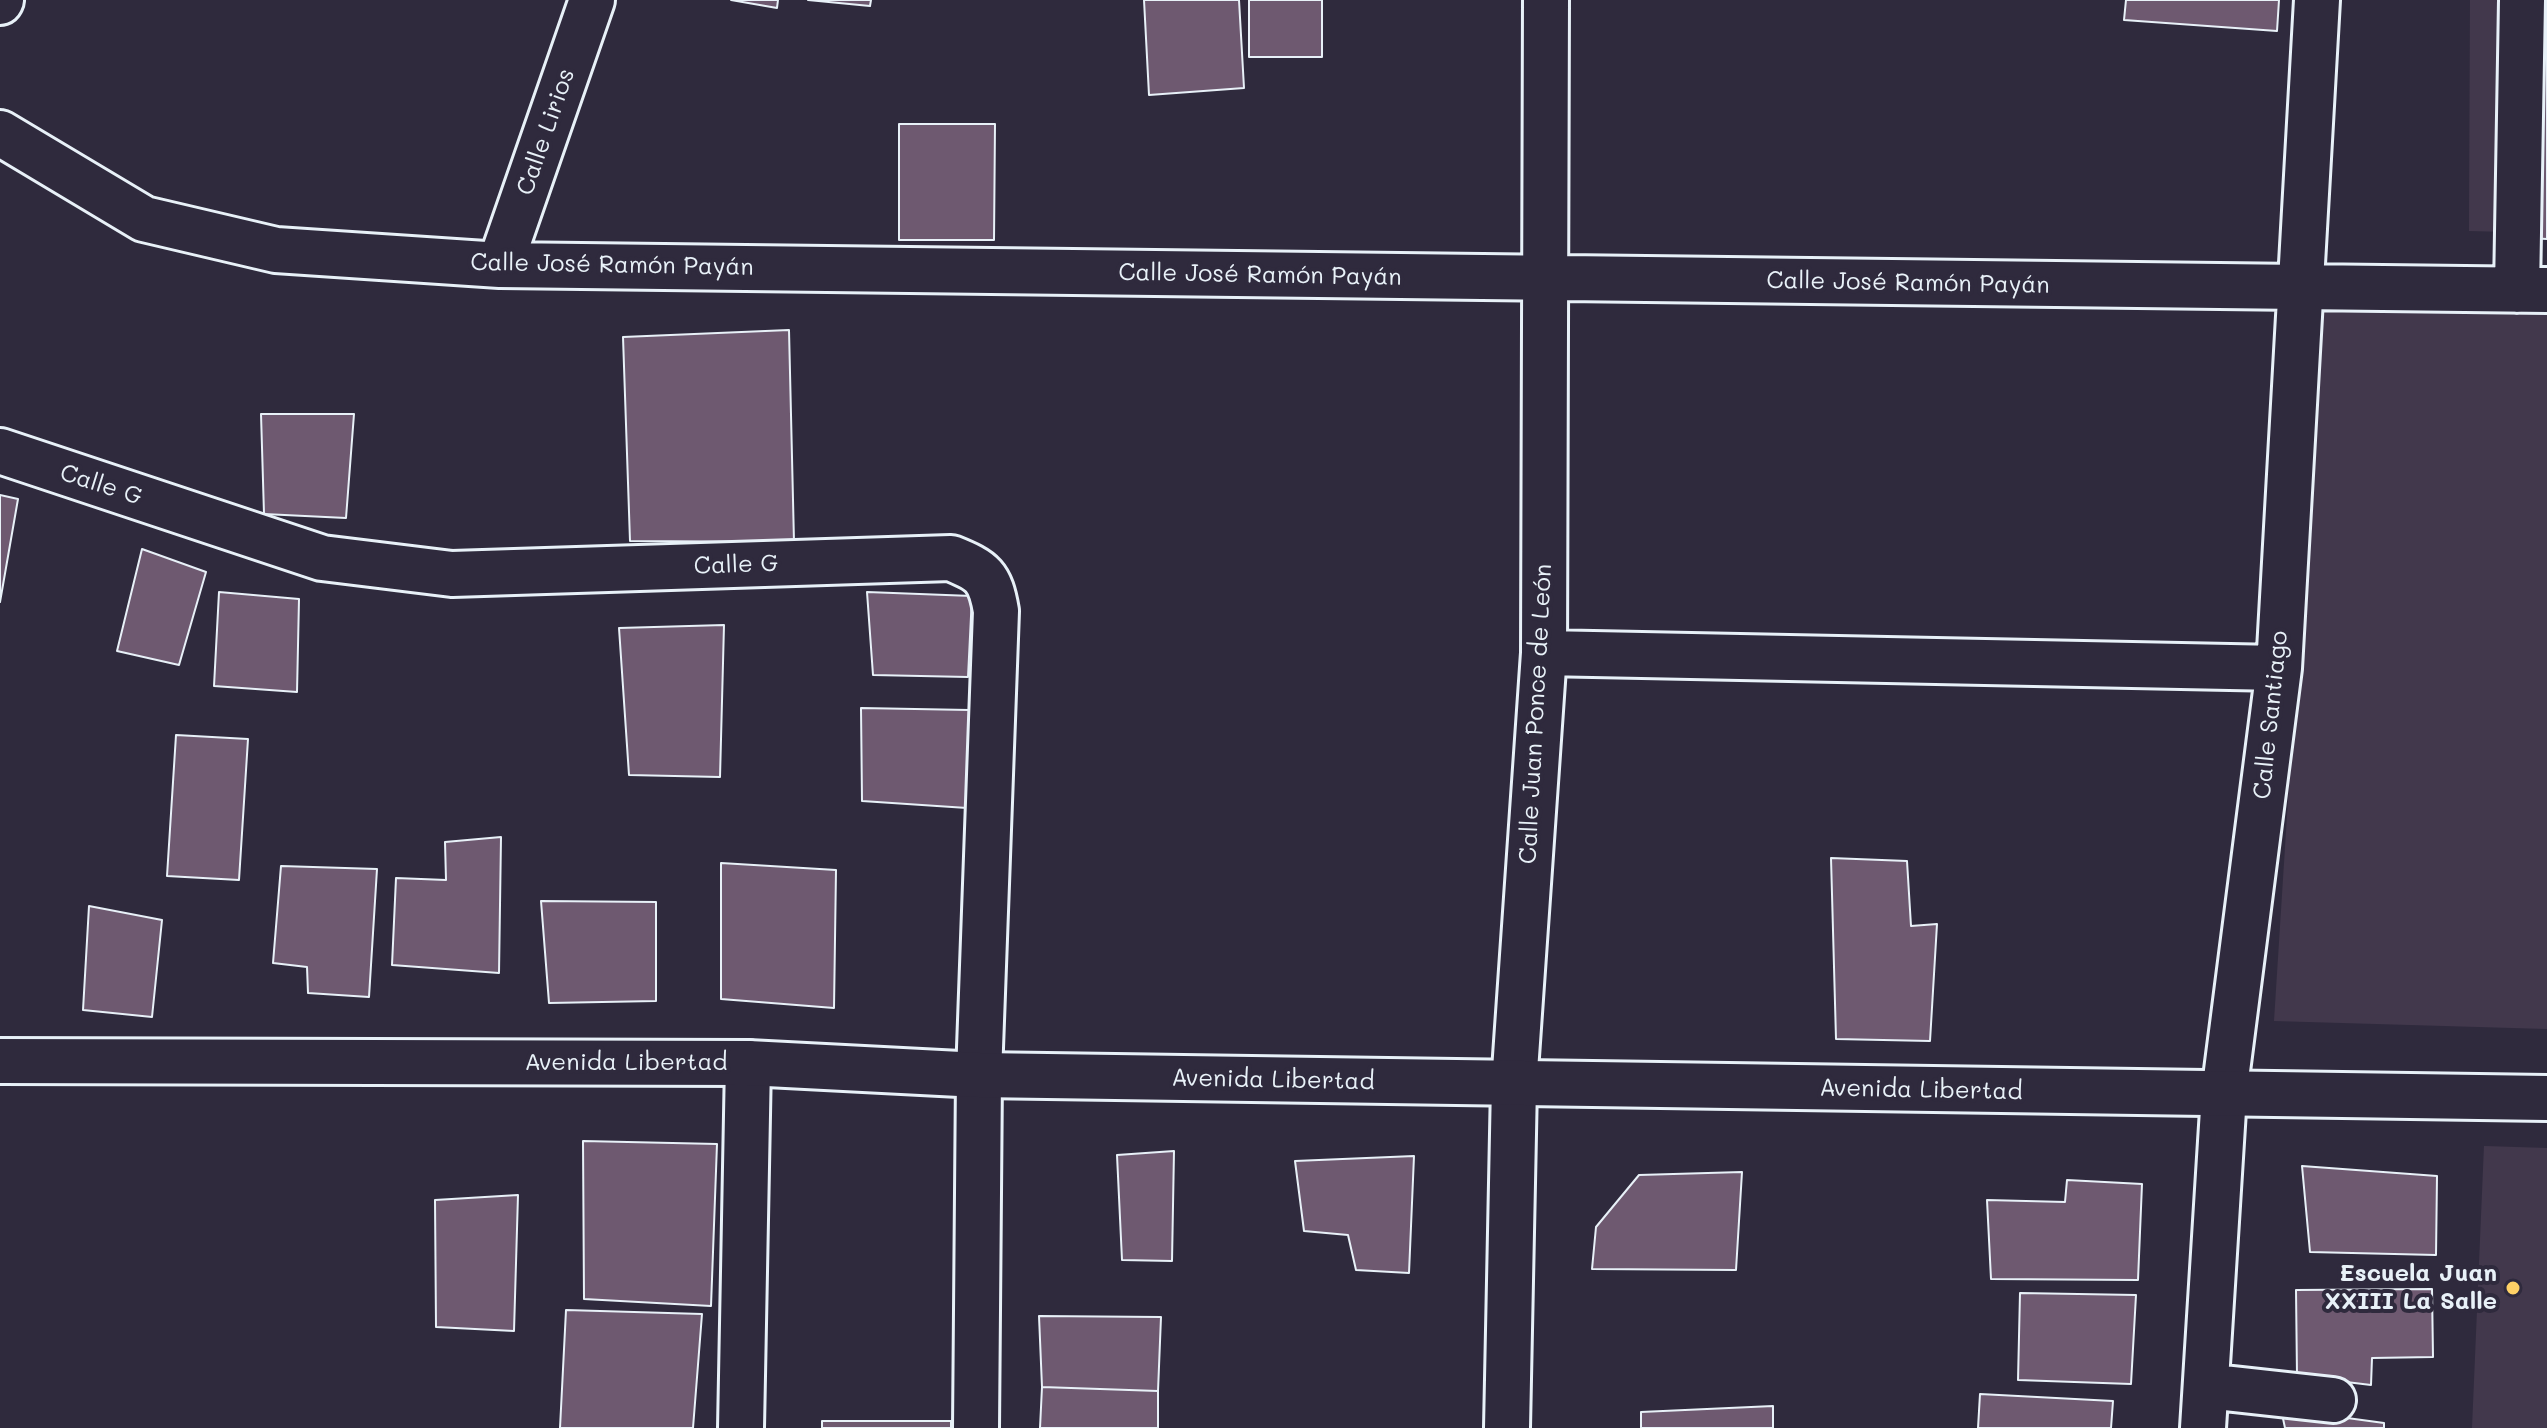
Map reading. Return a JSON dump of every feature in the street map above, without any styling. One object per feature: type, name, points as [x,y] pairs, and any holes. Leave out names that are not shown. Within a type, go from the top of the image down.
[{"type":"street","name":"Calle Lirios","points":[[500,265],[592,0]]},
{"type":"street","name":"Calle Juan Ponce de León","points":[[1507,1428],[1514,1085],[1544,653],[1546,0]]},
{"type":"street","name":"Calle Santiago","points":[[2205,1407],[2224,1094],[2279,668],[2317,0]]},
{"type":"street","points":[[2522,0],[2532,290]]},
{"type":"street","name":"Calle José Ramón Payán","points":[[0,133],[144,219],[276,250],[500,265],[2532,290]]},
{"type":"street","name":"Calle G","points":[[0,451],[322,558],[452,574],[951,558],[977,569],[992,588],[996,611],[979,1075],[976,1428]]},
{"type":"street","points":[[1544,653],[2279,668]]},
{"type":"street","name":"Avenida Libertad","points":[[0,1061],[748,1063],[979,1075],[2547,1098]]},
{"type":"street","points":[[741,1428],[748,1063]]},
{"type":"street","points":[[2205,1407],[2333,1400]]},
{"type":"shaded area","points":[[2470,0],[2547,0],[2547,233],[2469,231]]},
{"type":"shaded area","points":[[2319,311],[2547,312],[2547,1029],[2274,1021]]},
{"type":"shaded area","name":"Escuela Juan XXIII La Salle","points":[[2484,1146],[2547,1148],[2547,1428],[2472,1428]]},
{"type":"building","points":[[731,0],[778,0],[777,8]]},
{"type":"building","points":[[808,0],[871,0],[870,6]]},
{"type":"building","points":[[1144,0],[1239,0],[1244,88],[1149,95]]},
{"type":"building","points":[[1249,0],[1322,0],[1322,57],[1249,57]]},
{"type":"building","points":[[2126,0],[2279,0],[2277,31],[2124,20]]},
{"type":"building","points":[[2531,0],[2547,0],[2547,239],[2528,238]]},
{"type":"building","points":[[899,124],[995,124],[994,240],[899,240]]},
{"type":"building","points":[[789,330],[794,542],[630,541],[623,337]]},
{"type":"building","points":[[261,414],[354,414],[346,518],[264,514]]},
{"type":"building","points":[[0,495],[18,499],[0,602]]},
{"type":"building","points":[[142,549],[206,572],[179,665],[117,651]]},
{"type":"building","points":[[219,592],[299,599],[297,692],[214,686]]},
{"type":"building","points":[[867,592],[972,596],[968,677],[873,675]]},
{"type":"building","points":[[724,625],[720,777],[629,775],[619,628]]},
{"type":"building","points":[[861,708],[969,710],[967,808],[862,801]]},
{"type":"building","points":[[176,735],[248,739],[239,880],[167,876]]},
{"type":"building","points":[[501,837],[499,973],[392,965],[396,878],[446,880],[445,842]]},
{"type":"building","points":[[1831,858],[1907,861],[1911,926],[1937,924],[1930,1041],[1836,1039]]},
{"type":"building","points":[[721,863],[836,870],[834,1008],[721,999]]},
{"type":"building","points":[[281,866],[377,869],[369,997],[308,993],[307,967],[273,963]]},
{"type":"building","points":[[541,901],[656,902],[656,1001],[549,1003]]},
{"type":"building","points":[[89,906],[162,920],[152,1017],[83,1010]]},
{"type":"building","points":[[583,1141],[717,1144],[711,1306],[584,1299]]},
{"type":"building","points":[[1174,1151],[1172,1261],[1122,1260],[1117,1155]]},
{"type":"building","points":[[1414,1156],[1409,1273],[1356,1270],[1348,1235],[1304,1231],[1295,1161]]},
{"type":"building","points":[[2302,1166],[2437,1176],[2436,1255],[2310,1252]]},
{"type":"building","points":[[1742,1172],[1736,1270],[1592,1269],[1596,1227],[1639,1175]]},
{"type":"building","points":[[2067,1180],[2142,1184],[2138,1280],[1991,1279],[1987,1200],[2065,1202]]},
{"type":"building","points":[[518,1195],[514,1331],[436,1327],[435,1200]]},
{"type":"building","points":[[2432,1289],[2433,1357],[2372,1358],[2371,1385],[2297,1376],[2296,1290]]},
{"type":"building","points":[[2020,1293],[2136,1295],[2131,1384],[2018,1380]]},
{"type":"building","points":[[566,1310],[702,1314],[693,1428],[560,1428]]},
{"type":"building","points":[[1039,1316],[1161,1317],[1158,1391],[1042,1387]]},
{"type":"building","points":[[1042,1387],[1158,1391],[1158,1428],[1040,1428]]},
{"type":"building","points":[[1980,1394],[2113,1401],[2111,1428],[1978,1428]]},
{"type":"building","points":[[1773,1406],[1773,1428],[1641,1428],[1641,1412]]},
{"type":"building","points":[[2281,1409],[2384,1423],[2384,1428],[2285,1428]]},
{"type":"building","points":[[822,1421],[951,1421],[951,1428],[822,1428]]},
{"type":"place","name":"Escuela Juan XXIII La Salle","points":[[2513,1288]]}]
